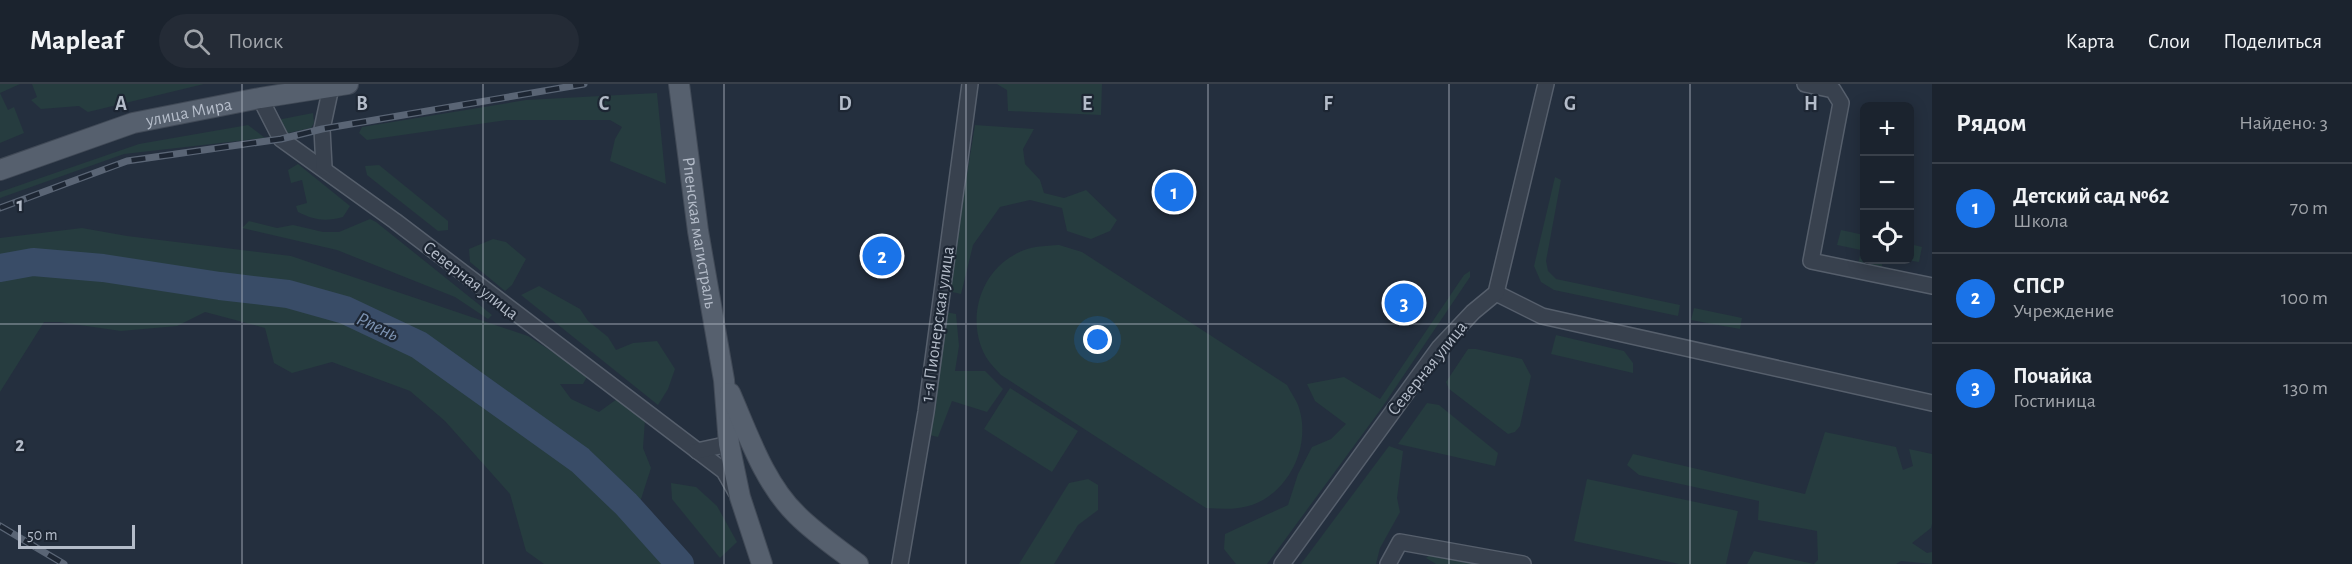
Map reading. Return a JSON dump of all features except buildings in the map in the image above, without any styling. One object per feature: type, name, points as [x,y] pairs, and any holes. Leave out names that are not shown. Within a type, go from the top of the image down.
[{"type":"main road","name":"Рпенская магистраль","points":[[680,84],[698,231],[724,380],[729,444],[740,497],[762,564]]},
{"type":"main road","name":"улица Мира","points":[[0,170],[133,123],[339,85]]},
{"type":"main road","name":"Рпенская магистраль","points":[[724,380],[756,453],[781,494],[801,519],[858,564]]},
{"type":"street","name":"1-я Пионерская улица","points":[[900,564],[926,412],[970,84]]},
{"type":"street","points":[[1546,84],[1496,293],[1542,316],[1932,403]]},
{"type":"street","points":[[1805,84],[1833,90],[1841,103],[1811,261],[1932,286]]},
{"type":"street","points":[[324,167],[322,129],[339,85]]},
{"type":"street","name":"Северная улица","points":[[260,98],[281,139],[324,167],[723,471],[740,497]]},
{"type":"street","name":"Северная улица","points":[[1282,564],[1438,348],[1473,312],[1496,293]]},
{"type":"street","points":[[697,451],[729,444]]},
{"type":"street","points":[[1388,564],[1400,542],[1523,564]]},
{"type":"green space","points":[[0,84],[20,84],[0,93]]},
{"type":"green space","points":[[32,84],[204,84],[88,112],[79,106],[41,109],[31,100],[37,97]]},
{"type":"green space","points":[[997,84],[1102,84],[1101,115],[1008,111],[1007,90]]},
{"type":"green space","points":[[0,93],[8,110],[14,107],[24,133],[0,143]]},
{"type":"green space","points":[[657,93],[666,184],[610,161],[615,139],[622,127],[610,120],[507,120],[367,140],[359,133],[362,127],[526,100]]},
{"type":"green space","points":[[313,113],[314,123],[311,128],[288,133],[279,126],[277,120]]},
{"type":"green space","points":[[248,125],[265,138],[124,154],[0,198],[0,192],[139,144]]},
{"type":"green space","points":[[975,125],[1034,129],[1023,149],[1025,164],[1040,180],[1044,193],[1064,198],[1086,190],[1117,220],[1110,231],[1091,239],[1067,231],[1062,208],[1030,200],[1000,207],[973,245],[961,294],[948,291]]},
{"type":"green space","points":[[298,164],[350,206],[343,217],[320,219],[298,212],[296,206],[307,203],[302,180],[291,183],[288,170]]},
{"type":"green space","points":[[379,165],[448,221],[448,230],[438,231],[367,175],[365,166]]},
{"type":"green space","points":[[1555,177],[1561,180],[1546,261],[1548,271],[1556,279],[1680,305],[1678,316],[1554,290],[1541,282],[1534,266]]},
{"type":"green space","points":[[370,219],[492,315],[488,319],[455,297],[337,250],[242,228],[249,221],[277,228],[293,225],[323,232],[339,232]]},
{"type":"green space","points":[[82,228],[127,236],[291,256],[528,336],[588,375],[583,384],[560,384],[571,399],[599,412],[617,399],[645,420],[643,448],[651,468],[633,524],[673,564],[544,564],[526,551],[510,494],[445,421],[410,391],[332,362],[292,373],[274,363],[265,328],[205,312],[177,326],[121,331],[44,322],[0,392],[0,238]]},
{"type":"green space","points":[[1841,230],[1860,234],[1860,250],[1837,245]]},
{"type":"green space","points":[[493,239],[506,242],[526,259],[512,285],[505,291],[470,262],[469,249]]},
{"type":"green space","points":[[1059,245],[1082,252],[1287,385],[1298,405],[1302,420],[1302,435],[1295,464],[1278,489],[1266,498],[1246,507],[1206,508],[1001,375],[986,357],[977,329],[979,300],[984,286],[1002,263],[1019,252],[1036,247]]},
{"type":"green space","points":[[1914,245],[1922,247],[1919,262],[1914,261]]},
{"type":"green space","points":[[1860,255],[1860,264],[1882,264],[1881,270],[1858,265]]},
{"type":"green space","points":[[1470,271],[1470,277],[1381,409],[1267,564],[1236,564],[1224,549],[1225,534],[1288,505],[1298,474],[1312,447],[1331,439],[1346,424],[1315,401],[1307,384],[1344,377],[1380,399],[1464,275]]},
{"type":"green space","points":[[539,286],[580,309],[588,321],[608,337],[616,350],[633,343],[657,341],[675,369],[668,389],[658,405],[521,295]]},
{"type":"green space","points":[[1694,308],[1742,318],[1740,329],[1691,320]]},
{"type":"green space","points":[[945,312],[956,314],[959,346],[955,371],[985,371],[1003,389],[987,412],[952,401],[938,437],[925,434]]},
{"type":"green space","points":[[1556,335],[1624,351],[1633,363],[1633,373],[1551,354]]},
{"type":"green space","points":[[1468,349],[1522,359],[1531,376],[1520,426],[1515,432],[1508,434],[1449,389],[1446,382]]},
{"type":"green space","points":[[1010,388],[1078,431],[1052,472],[984,429]]},
{"type":"green space","points":[[1427,403],[1439,405],[1498,453],[1495,466],[1398,444]]},
{"type":"green space","points":[[1825,432],[1896,447],[1903,470],[1913,466],[1909,449],[1932,454],[1932,524],[1931,528],[1912,543],[1927,553],[1932,552],[1932,564],[1901,561],[1896,564],[1814,564],[1818,560],[1817,531],[1758,520],[1759,501],[1639,475],[1627,465],[1633,454],[1805,494]]},
{"type":"green space","points":[[1389,446],[1403,451],[1397,498],[1400,512],[1380,548],[1376,564],[1301,564]]},
{"type":"green space","points":[[1088,479],[1098,485],[1098,510],[1078,525],[1054,564],[1019,564],[1069,483]]},
{"type":"green space","points":[[1587,479],[1738,511],[1726,564],[1679,564],[1574,541]]},
{"type":"green space","points":[[671,483],[696,487],[717,506],[737,542],[720,558],[672,499]]},
{"type":"green space","points":[[1754,551],[1814,564],[1747,564]]},
{"type":"green space","points":[[1432,553],[1480,564],[1436,564],[1426,558]]},
{"type":"waterway","name":"Рпень","points":[[0,268],[33,262],[103,268],[288,294],[345,310],[419,345],[580,460],[626,504],[680,564]]},
{"type":"railway","points":[[0,208],[127,161],[281,139],[322,129],[584,84]]},
{"type":"railway","points":[[0,526],[64,564]]},
{"type":"place","name":"Детский сад №62","points":[[1174,192]]},
{"type":"place","name":"СПСР","points":[[882,256]]},
{"type":"place","name":"Почайка","points":[[1404,303]]}]
